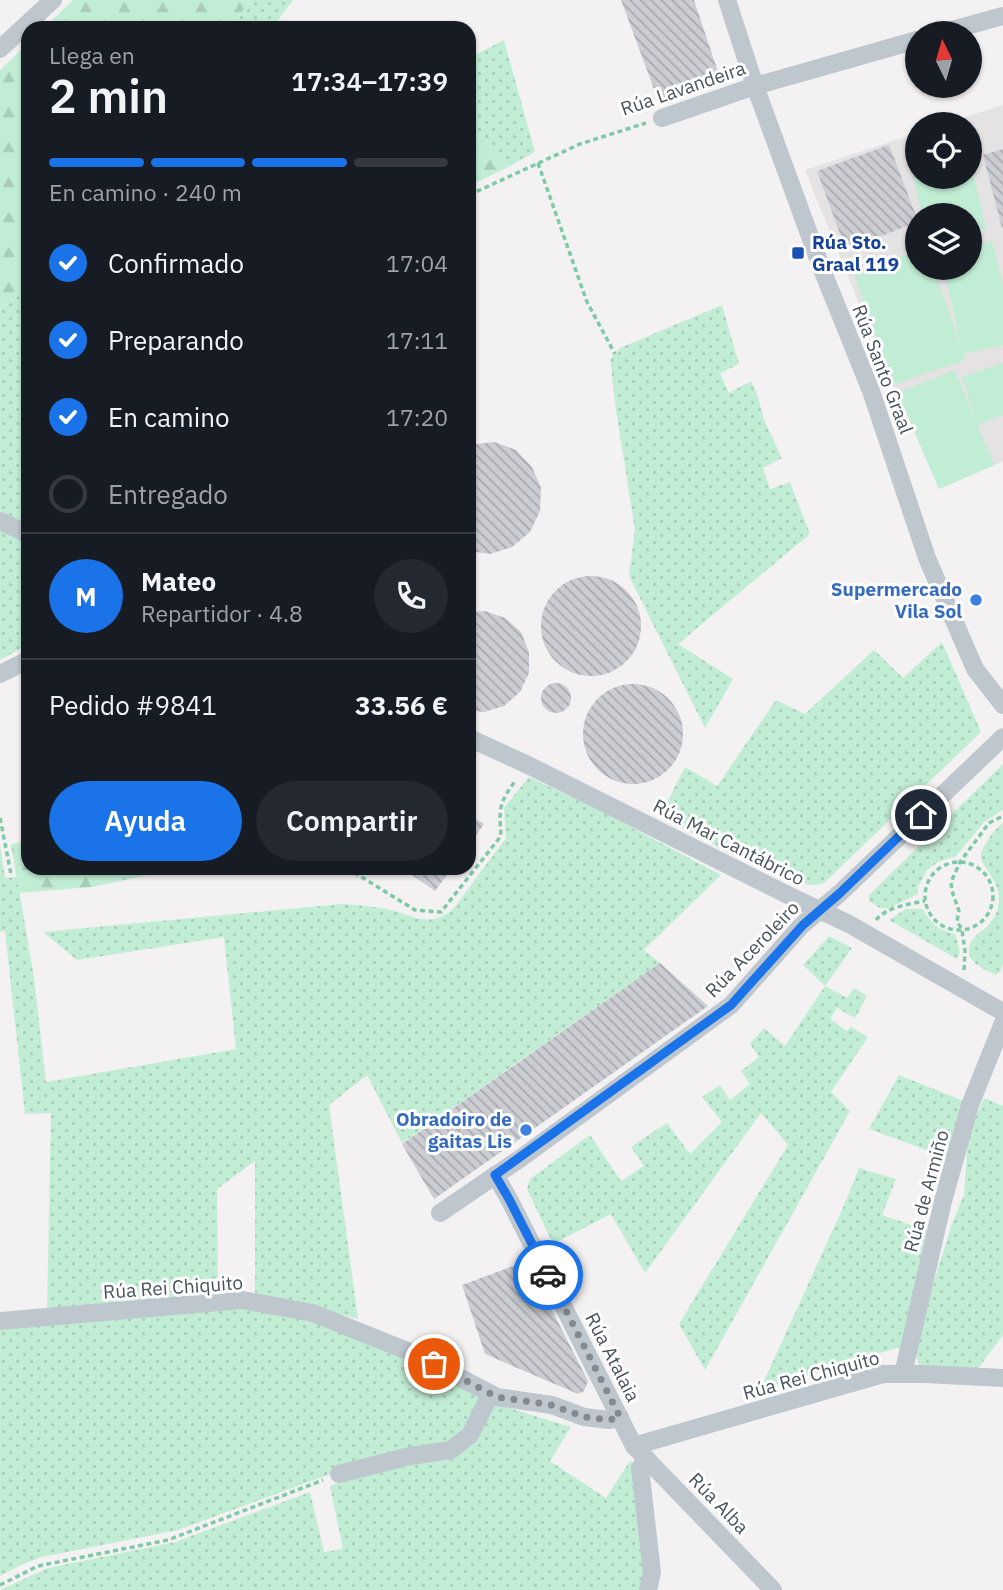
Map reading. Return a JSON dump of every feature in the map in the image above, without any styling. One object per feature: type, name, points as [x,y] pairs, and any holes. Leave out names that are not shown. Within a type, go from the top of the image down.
[{"type":"street","points":[[31,21],[53,0]]},
{"type":"street","name":"Rúa Santo Graal","points":[[727,0],[754,86],[822,272],[870,391],[927,558],[975,669],[1003,705]]},
{"type":"street","points":[[982,22],[1003,16]]},
{"type":"street","points":[[0,50],[21,30]]},
{"type":"street","name":"Rúa Lavandeira","points":[[662,118],[754,86],[905,43]]},
{"type":"street","points":[[0,521],[21,531]]},
{"type":"street","points":[[0,674],[21,664]]},
{"type":"street","name":"Rúa Aceroleiro","points":[[440,1213],[731,1005],[803,925],[1003,737]]},
{"type":"street","name":"Rúa Mar Cantábrico","points":[[476,741],[849,924],[1003,1012]]},
{"type":"street","name":"Rúa de Armiño","points":[[903,1374],[943,1201],[970,1105],[1003,1023]]},
{"type":"street","name":"Rúa Atalaia","points":[[495,1175],[640,1452]]},
{"type":"street","name":"Rúa Rei Chiquito","points":[[0,1321],[242,1300],[313,1313],[415,1354],[490,1395],[552,1405],[584,1417],[609,1420],[620,1417]]},
{"type":"street","name":"Rúa Rei Chiquito","points":[[640,1452],[883,1374],[1003,1378]]},
{"type":"street","points":[[339,1474],[410,1456],[451,1450],[470,1435],[490,1395]]},
{"type":"street","points":[[640,1452],[652,1572],[648,1590]]},
{"type":"street","name":"Rúa Alba","points":[[640,1452],[773,1590]]},
{"type":"path","name":"Rúa Lavandeira","points":[[476,192],[580,144],[662,118]]},
{"type":"path","points":[[538,163],[587,302],[615,354]]},
{"type":"path","points":[[476,868],[501,836],[499,808],[505,795],[528,765]]},
{"type":"path","points":[[964,971],[962,930],[957,921],[959,911],[951,882],[960,862],[989,823],[1003,816]]},
{"type":"path","points":[[0,818],[11,874]]},
{"type":"path","points":[[960,862],[983,872],[993,895],[991,908],[984,919],[974,927],[962,930],[949,929],[937,923],[929,913],[925,901],[930,878],[948,864],[960,862]]},
{"type":"path","points":[[358,875],[415,910],[442,912],[471,875]]},
{"type":"path","points":[[876,921],[879,915],[901,906],[925,901]]},
{"type":"path","points":[[0,1584],[38,1566],[168,1540],[339,1474]]},
{"type":"shaded area","points":[[1003,105],[1003,461],[939,489],[898,393],[892,385],[805,170],[905,137],[905,189],[982,189],[981,112]]},
{"type":"green space","points":[[73,0],[252,0],[233,21],[51,21]]},
{"type":"green space","points":[[252,0],[293,0],[277,21],[233,21]]},
{"type":"green space","points":[[504,40],[535,152],[508,167],[479,132],[476,133],[476,54]]},
{"type":"green space","points":[[21,50],[21,294],[0,309],[0,70]]},
{"type":"green space","points":[[479,131],[508,167],[476,183],[476,132]]},
{"type":"green space","points":[[916,189],[977,189],[980,203],[919,203]]},
{"type":"green space","points":[[982,212],[986,229],[982,230]]},
{"type":"green space","points":[[992,241],[1003,285],[1003,345],[963,354],[965,360],[892,385],[854,273],[905,255],[905,280],[937,280],[961,346],[947,280],[982,280],[982,244]]},
{"type":"green space","points":[[21,294],[21,523],[0,513],[0,309]]},
{"type":"green space","points":[[722,305],[739,364],[720,373],[729,393],[751,381],[764,420],[782,458],[763,468],[770,489],[790,482],[810,534],[678,644],[733,679],[705,728],[629,576],[635,530],[610,359],[620,348]]},
{"type":"green space","points":[[1003,363],[1003,415],[977,425],[995,465],[939,489],[898,393],[954,370],[977,422],[962,377]]},
{"type":"green space","points":[[0,529],[21,539],[21,649],[0,660]]},
{"type":"green space","points":[[942,642],[981,732],[823,884],[809,885],[740,850],[734,856],[660,816],[685,767],[717,786],[776,700],[805,714],[874,650],[903,678]]},
{"type":"green space","points":[[1003,764],[1003,810],[985,821],[956,856],[938,862],[927,870],[918,887],[918,894],[889,908],[880,908],[869,901],[869,895]]},
{"type":"green space","points":[[529,777],[599,810],[721,875],[644,950],[660,963],[402,1143],[367,1075],[329,1105],[358,1319],[312,1307],[255,1298],[255,1161],[217,1189],[218,1295],[47,1311],[51,1113],[25,1114],[5,931],[0,932],[0,845],[5,878],[17,877],[34,978],[46,1082],[236,1049],[224,937],[77,960],[43,932],[343,904],[382,908],[427,920],[435,919],[454,908],[506,838],[504,808]]},
{"type":"green space","points":[[1003,823],[1003,963],[996,975],[975,963],[969,951],[971,942],[988,926],[997,910],[999,894],[983,863],[981,853],[991,835]]},
{"type":"green space","points":[[21,842],[21,875],[148,875],[92,887],[19,893],[11,844]]},
{"type":"green space","points":[[906,909],[923,909],[936,926],[955,934],[959,950],[957,959],[889,920]]},
{"type":"green space","points":[[829,936],[852,948],[825,986],[803,965]]},
{"type":"green space","points":[[825,986],[847,998],[854,988],[867,996],[855,1018],[837,1008],[830,1019],[847,1031],[851,1027],[868,1037],[831,1092],[850,1111],[705,1370],[679,1324],[788,1145],[761,1113],[645,1273],[611,1214],[553,1244],[527,1189],[530,1179],[590,1135],[621,1181],[644,1166],[631,1147],[667,1123],[690,1154],[722,1122],[702,1097],[720,1085],[730,1100],[750,1084],[741,1071],[759,1057],[750,1044],[764,1028],[785,1046]]},
{"type":"green space","points":[[899,1075],[966,1102],[948,1158],[869,1129]]},
{"type":"green space","points":[[984,1098],[1003,1106],[1003,1335],[976,1371],[919,1365],[915,1351],[921,1324],[952,1223],[964,1195],[968,1136]]},
{"type":"green space","points":[[859,1168],[896,1179],[882,1215],[929,1231],[903,1346],[760,1390],[845,1203]]},
{"type":"green space","points":[[260,1306],[325,1321],[412,1359],[484,1397],[468,1430],[451,1445],[336,1472],[178,1530],[42,1557],[0,1576],[0,1329]]},
{"type":"green space","points":[[496,1404],[571,1427],[550,1461],[606,1498],[630,1461],[634,1464],[647,1573],[643,1590],[0,1590],[48,1568],[175,1542],[310,1492],[324,1552],[343,1549],[330,1486],[377,1469],[454,1455]]},
{"type":"building","points":[[621,0],[694,0],[720,78],[658,100]]},
{"type":"building","points":[[889,145],[911,203],[905,203],[905,227],[846,250],[817,171]]},
{"type":"building","points":[[1003,149],[1003,228],[1002,228],[983,155]]},
{"type":"building","points":[[494,442],[516,450],[532,467],[541,488],[540,511],[530,532],[512,547],[490,554],[476,552],[476,444]]},
{"type":"building","points":[[591,576],[619,584],[633,598],[641,626],[633,654],[619,668],[591,676],[563,668],[549,654],[541,626],[549,598],[563,584]]},
{"type":"building","points":[[485,611],[505,618],[521,632],[529,652],[529,673],[520,692],[504,706],[484,712],[476,711],[476,612]]},
{"type":"building","points":[[556,683],[567,687],[571,698],[567,709],[556,713],[545,709],[541,698],[545,687]]},
{"type":"building","points":[[633,684],[652,688],[668,699],[679,715],[683,734],[679,753],[668,769],[652,780],[633,784],[614,780],[598,769],[587,753],[583,734],[587,715],[598,699],[614,688]]},
{"type":"building","points":[[476,819],[484,824],[476,835]]},
{"type":"building","points":[[412,875],[447,875],[435,891]]},
{"type":"building","points":[[660,963],[708,1006],[434,1199],[402,1144]]},
{"type":"building","points":[[527,1261],[588,1381],[584,1391],[578,1394],[485,1354],[462,1285]]},
{"type":"way so far","points":[[434,1364],[497,1397],[552,1405],[584,1417],[609,1420],[620,1417],[548,1275]]},
{"type":"place","name":"Rúa Sto. Graal 119","points":[[798,253]]},
{"type":"place","name":"Supermercado Vila Sol","points":[[976,600]]},
{"type":"place","name":"Obradoiro de gaitas Lis","points":[[526,1130]]},
{"type":"route","points":[[548,1275],[495,1175],[731,1005],[803,925],[921,815]]}]
